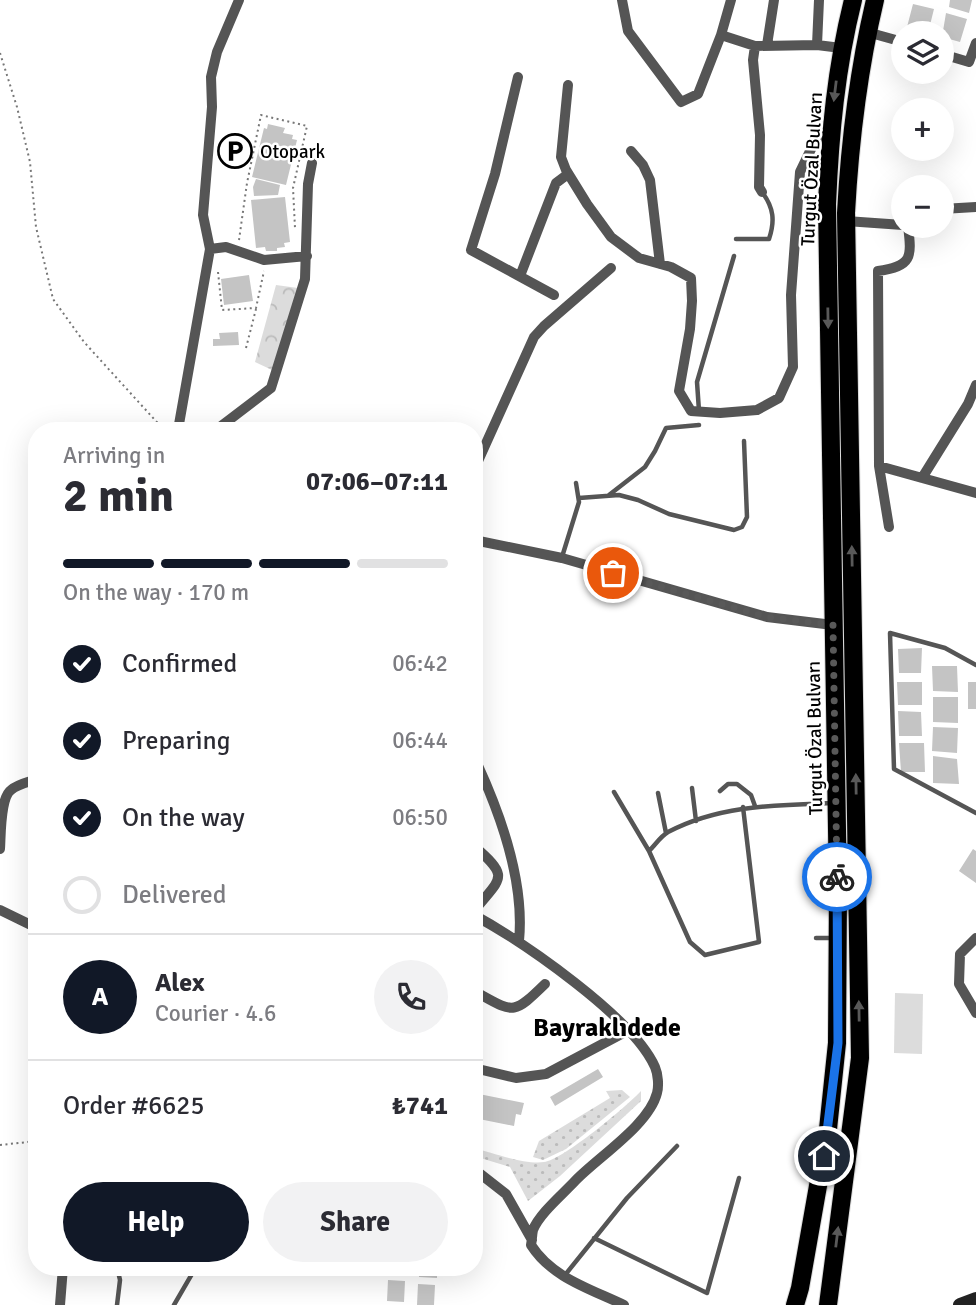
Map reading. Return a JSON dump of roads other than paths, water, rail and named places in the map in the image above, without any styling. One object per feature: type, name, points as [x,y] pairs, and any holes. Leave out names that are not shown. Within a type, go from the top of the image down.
[{"type":"highway","name":"Turgut Özal Bulvarı","points":[[795,1305],[828,1129],[838,1043],[827,204],[831,131],[841,48],[853,0]]},
{"type":"highway","name":"Turgut Özal Bulvarı","points":[[831,1300],[860,1058],[846,221],[850,134],[875,0]]},
{"type":"main road","points":[[960,1305],[976,1298]]},
{"type":"street","points":[[180,422],[218,248],[203,215],[212,107],[211,77],[217,52],[239,0]]},
{"type":"street","points":[[622,0],[628,32],[681,102],[698,94],[721,35],[731,0]]},
{"type":"street","points":[[767,45],[774,0]]},
{"type":"street","points":[[817,45],[819,0]]},
{"type":"street","points":[[867,32],[891,39]]},
{"type":"street","points":[[721,35],[755,46],[817,45],[841,48]]},
{"type":"street","points":[[954,58],[969,62],[976,43]]},
{"type":"street","points":[[755,46],[753,60],[760,135],[758,187],[762,192]]},
{"type":"street","points":[[518,77],[495,174],[471,250],[554,295]]},
{"type":"street","points":[[568,85],[561,157],[568,174],[611,237],[639,258],[691,278],[690,330],[679,391],[691,411],[720,413],[757,410],[779,398],[793,367],[791,295],[800,173],[813,145],[831,131]]},
{"type":"street","points":[[631,151],[650,180],[660,264]]},
{"type":"street","points":[[226,422],[271,388],[305,279],[308,184],[312,163]]},
{"type":"street","points":[[520,276],[556,183],[568,174]]},
{"type":"street","points":[[954,208],[976,207]]},
{"type":"street","points":[[846,221],[891,224]]},
{"type":"street","points":[[888,527],[879,466],[878,271],[897,268],[907,260],[911,246],[910,238]]},
{"type":"street","points":[[218,248],[264,260],[307,256]]},
{"type":"street","points":[[483,450],[534,337],[611,268]]},
{"type":"street","points":[[922,478],[968,404],[976,385]]},
{"type":"street","points":[[879,466],[976,493]]},
{"type":"street","points":[[483,542],[562,558],[767,617],[833,625]]},
{"type":"street","points":[[483,780],[503,832],[514,875],[521,924],[519,941]]},
{"type":"street","points":[[0,849],[7,794],[12,788],[28,782]]},
{"type":"street","points":[[483,854],[499,872],[499,879],[483,901]]},
{"type":"street","points":[[0,910],[28,924]]},
{"type":"street","points":[[483,919],[519,941],[615,1017],[643,1047],[657,1069],[658,1090],[652,1106],[634,1127],[587,1168],[533,1229],[531,1245],[539,1258],[564,1276],[624,1305]]},
{"type":"street","points":[[976,936],[960,954],[959,984],[976,1013]]},
{"type":"street","points":[[483,996],[505,1008],[514,1009],[522,1006],[545,984]]},
{"type":"street","points":[[483,1070],[516,1078],[546,1074],[627,1031]]},
{"type":"street","points":[[483,1175],[506,1194],[532,1240]]},
{"type":"street","points":[[60,1305],[62,1276]]},
{"type":"lane","points":[[736,239],[769,239],[773,215],[762,192]]},
{"type":"lane","points":[[699,412],[697,382],[734,256]]},
{"type":"lane","points":[[609,495],[645,467],[666,428],[699,425]]},
{"type":"lane","points":[[579,498],[619,495],[669,514],[734,530],[742,527],[747,517],[744,440]]},
{"type":"lane","points":[[562,558],[579,498],[576,483]]},
{"type":"lane","points":[[976,665],[945,648],[890,632],[894,769],[976,813]]},
{"type":"lane","points":[[720,791],[729,784],[737,783],[751,795],[755,806]]},
{"type":"lane","points":[[692,788],[696,821]]},
{"type":"lane","points":[[614,792],[649,851],[691,942],[705,955],[759,942],[743,807]]},
{"type":"lane","points":[[658,793],[666,833]]},
{"type":"lane","points":[[649,851],[666,833],[743,807],[836,803]]},
{"type":"lane","points":[[816,938],[838,938]]},
{"type":"lane","points":[[564,1276],[626,1198],[677,1146]]},
{"type":"lane","points":[[594,1238],[707,1293],[739,1178]]},
{"type":"lane","points":[[117,1305],[119,1276]]},
{"type":"lane","points":[[174,1305],[191,1276]]},
{"type":"place","name":"Otopark","points":[[235,151]]},
{"type":"district","name":"Bayraklıdede","points":[[607,1027]]}]
